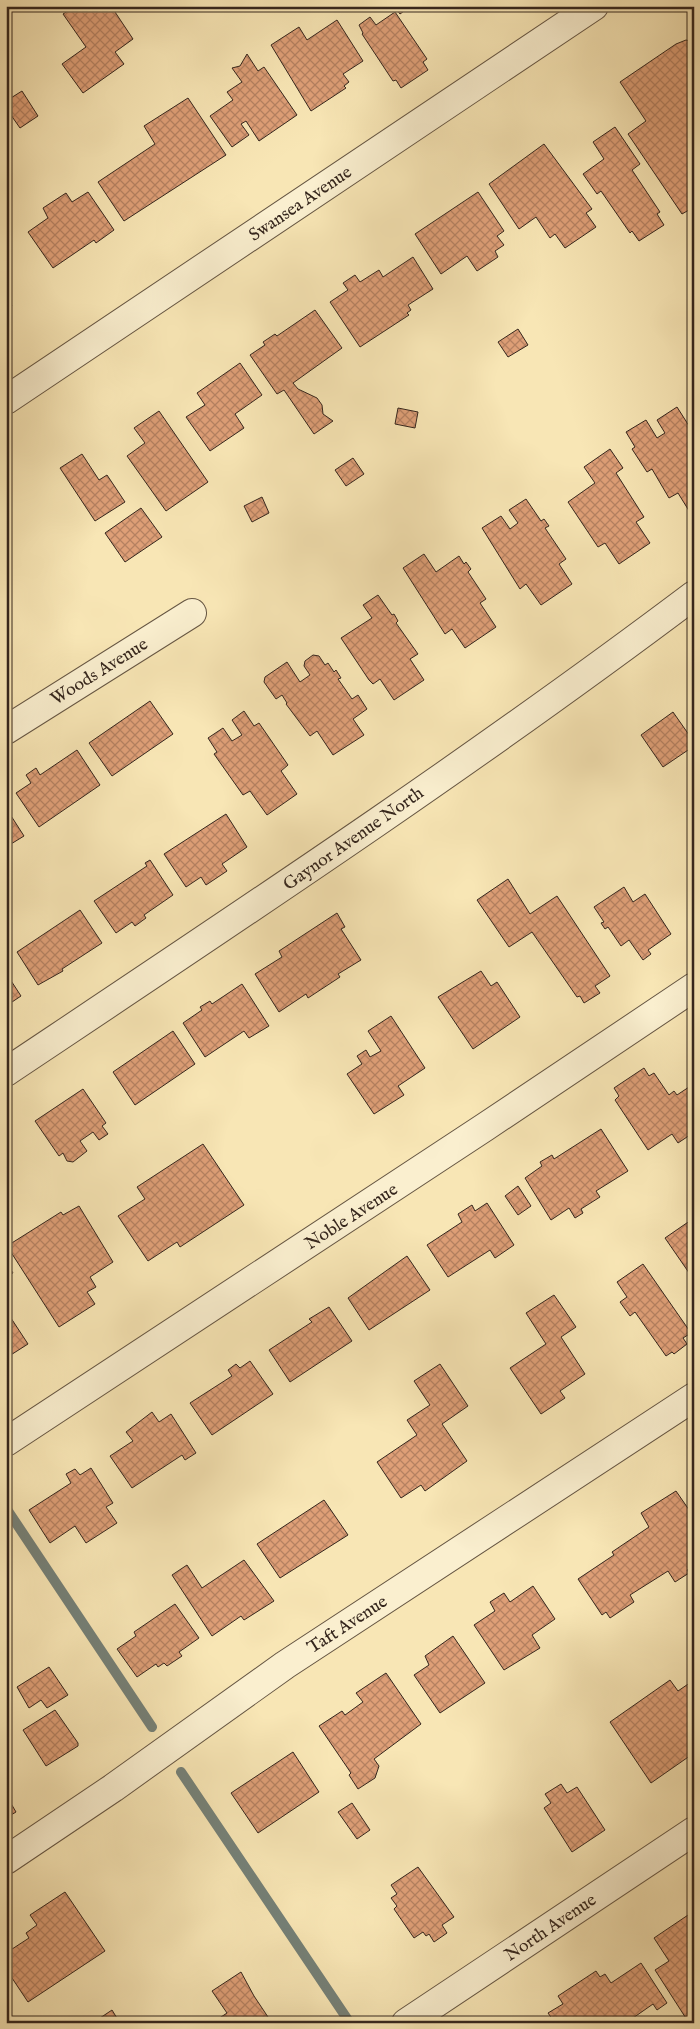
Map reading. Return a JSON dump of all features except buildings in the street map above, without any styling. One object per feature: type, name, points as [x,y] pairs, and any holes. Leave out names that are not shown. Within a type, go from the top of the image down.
[{"type":"street","name":"Swansea Avenue","points":[[6,400],[594,6]]},
{"type":"street","name":"Gaynor Avenue North","points":[[6,1072],[293,880],[610,658],[694,595]]},
{"type":"street","name":"Woods Avenue","points":[[6,730],[192,613]]},
{"type":"street","name":"Noble Avenue","points":[[6,1442],[486,1127],[694,987]]},
{"type":"street","name":"Taft Avenue","points":[[6,1860],[113,1788],[285,1665],[694,1397]]},
{"type":"street","name":"North Avenue","points":[[406,2023],[694,1831]]},
{"type":"waterway","points":[[6,1508],[152,1727]]},
{"type":"waterway","points":[[181,1772],[350,2023]]}]
